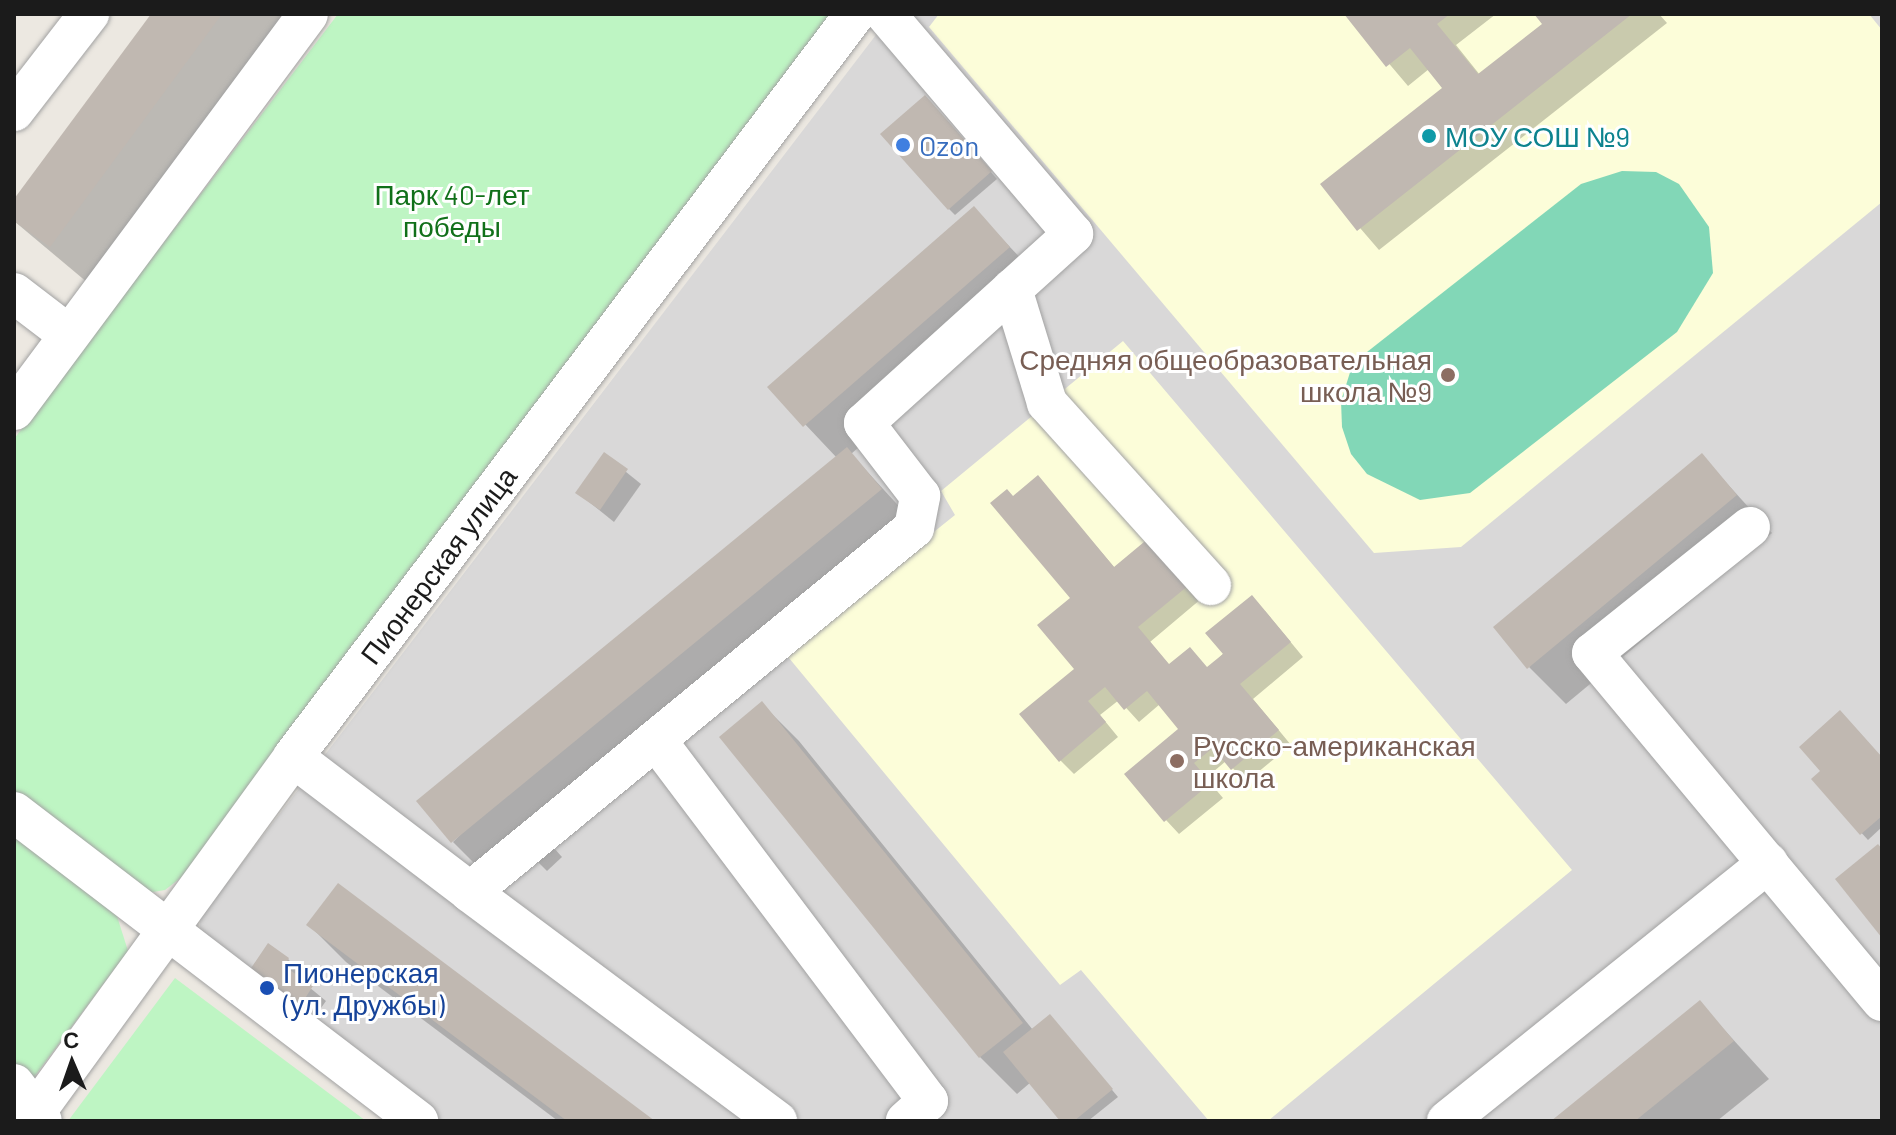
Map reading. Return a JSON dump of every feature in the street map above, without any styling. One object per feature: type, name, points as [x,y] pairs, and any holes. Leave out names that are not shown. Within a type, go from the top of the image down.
[{"type":"street","points":[[14,111],[89,14]]},
{"type":"street","points":[[14,410],[308,14]]},
{"type":"street","name":"Пионерская улица","points":[[30,1110],[855,14]]},
{"type":"street","points":[[470,892],[914,528],[920,496],[864,423],[1073,234],[886,14]]},
{"type":"street","points":[[1012,289],[1047,403],[1211,585]]},
{"type":"street","points":[[14,293],[69,335]]},
{"type":"street","points":[[1750,527],[1592,653],[1882,1001]]},
{"type":"street","points":[[656,740],[928,1101],[906,1121]]},
{"type":"street","points":[[293,757],[777,1121]]},
{"type":"street","points":[[14,812],[418,1121]]},
{"type":"street","points":[[1447,1121],[1768,863]]},
{"type":"shaded area","points":[[892,14],[1882,14],[1882,1121],[437,1121],[200,941],[200,918]]},
{"type":"shaded area","name":"Средняя общеобразовательная школа №9","points":[[939,14],[1869,14],[1882,30],[1882,202],[1461,547],[1374,553],[929,27]]},
{"type":"shaded area","name":"Русско-американская школа","points":[[1123,341],[1572,870],[1268,1121],[1209,1121],[1081,970],[1060,985],[784,652],[955,515],[941,491]]},
{"type":"green space","name":"Парк 40-лет победы","points":[[338,14],[834,14],[183,876],[165,890],[147,893],[14,794],[14,439]]},
{"type":"green space","points":[[1622,171],[1656,172],[1679,184],[1709,227],[1713,273],[1677,332],[1470,493],[1420,500],[1367,474],[1351,454],[1342,427],[1341,401],[1353,363],[1581,184]]},
{"type":"green space","points":[[14,835],[117,916],[128,951],[14,1104]]},
{"type":"green space","points":[[175,978],[366,1121],[68,1121]]},
{"type":"building","points":[[151,14],[222,14],[50,247],[14,221],[14,199]]},
{"type":"building","name":"МОУ СОШ №9","points":[[1344,14],[1450,14],[1437,24],[1478,74],[1542,24],[1534,14],[1632,14],[1357,231],[1320,184],[1442,88],[1410,48],[1386,67]]},
{"type":"building","points":[[925,95],[992,171],[948,210],[880,134]]},
{"type":"building","points":[[974,206],[1010,247],[803,427],[767,387]]},
{"type":"building","points":[[847,447],[882,489],[451,843],[416,801]]},
{"type":"building","points":[[604,452],[628,469],[600,510],[575,493]]},
{"type":"building","points":[[1702,453],[1737,495],[1527,669],[1493,627]]},
{"type":"building","name":"Русско-американская школа","points":[[1038,475],[1114,567],[1150,537],[1189,585],[1138,627],[1169,664],[1190,647],[1207,667],[1223,654],[1205,633],[1252,595],[1291,642],[1240,684],[1279,730],[1231,770],[1213,748],[1194,763],[1211,783],[1164,822],[1124,774],[1178,729],[1147,691],[1124,710],[1105,687],[1088,701],[1106,722],[1059,762],[1019,714],[1074,669],[1037,625],[1070,598],[990,503],[1007,489],[1013,496]]},
{"type":"building","points":[[762,701],[1023,1023],[979,1058],[719,737]]},
{"type":"building","points":[[1840,710],[1882,757],[1882,816],[1860,835],[1811,779],[1820,771],[1799,747]]},
{"type":"building","points":[[1878,844],[1882,849],[1882,938],[1835,879]]},
{"type":"building","points":[[338,883],[655,1121],[567,1121],[306,925]]},
{"type":"building","points":[[268,943],[289,958],[284,966],[313,986],[300,1006],[249,971]]},
{"type":"building","points":[[1700,1000],[1734,1041],[1635,1121],[1551,1121]]},
{"type":"building","points":[[1050,1014],[1113,1089],[1074,1121],[1060,1121],[1003,1052]]},
{"type":"place","name":"МОУ СОШ №9","points":[[1429,136]]},
{"type":"place","name":"Ozon","points":[[903,145]]},
{"type":"place","name":"Средняя общеобразовательная школа №9","points":[[1448,375]]},
{"type":"place","name":"Русско-американская школа","points":[[1177,761]]},
{"type":"place","name":"Пионерская (ул. Дружбы)","points":[[267,988]]}]
